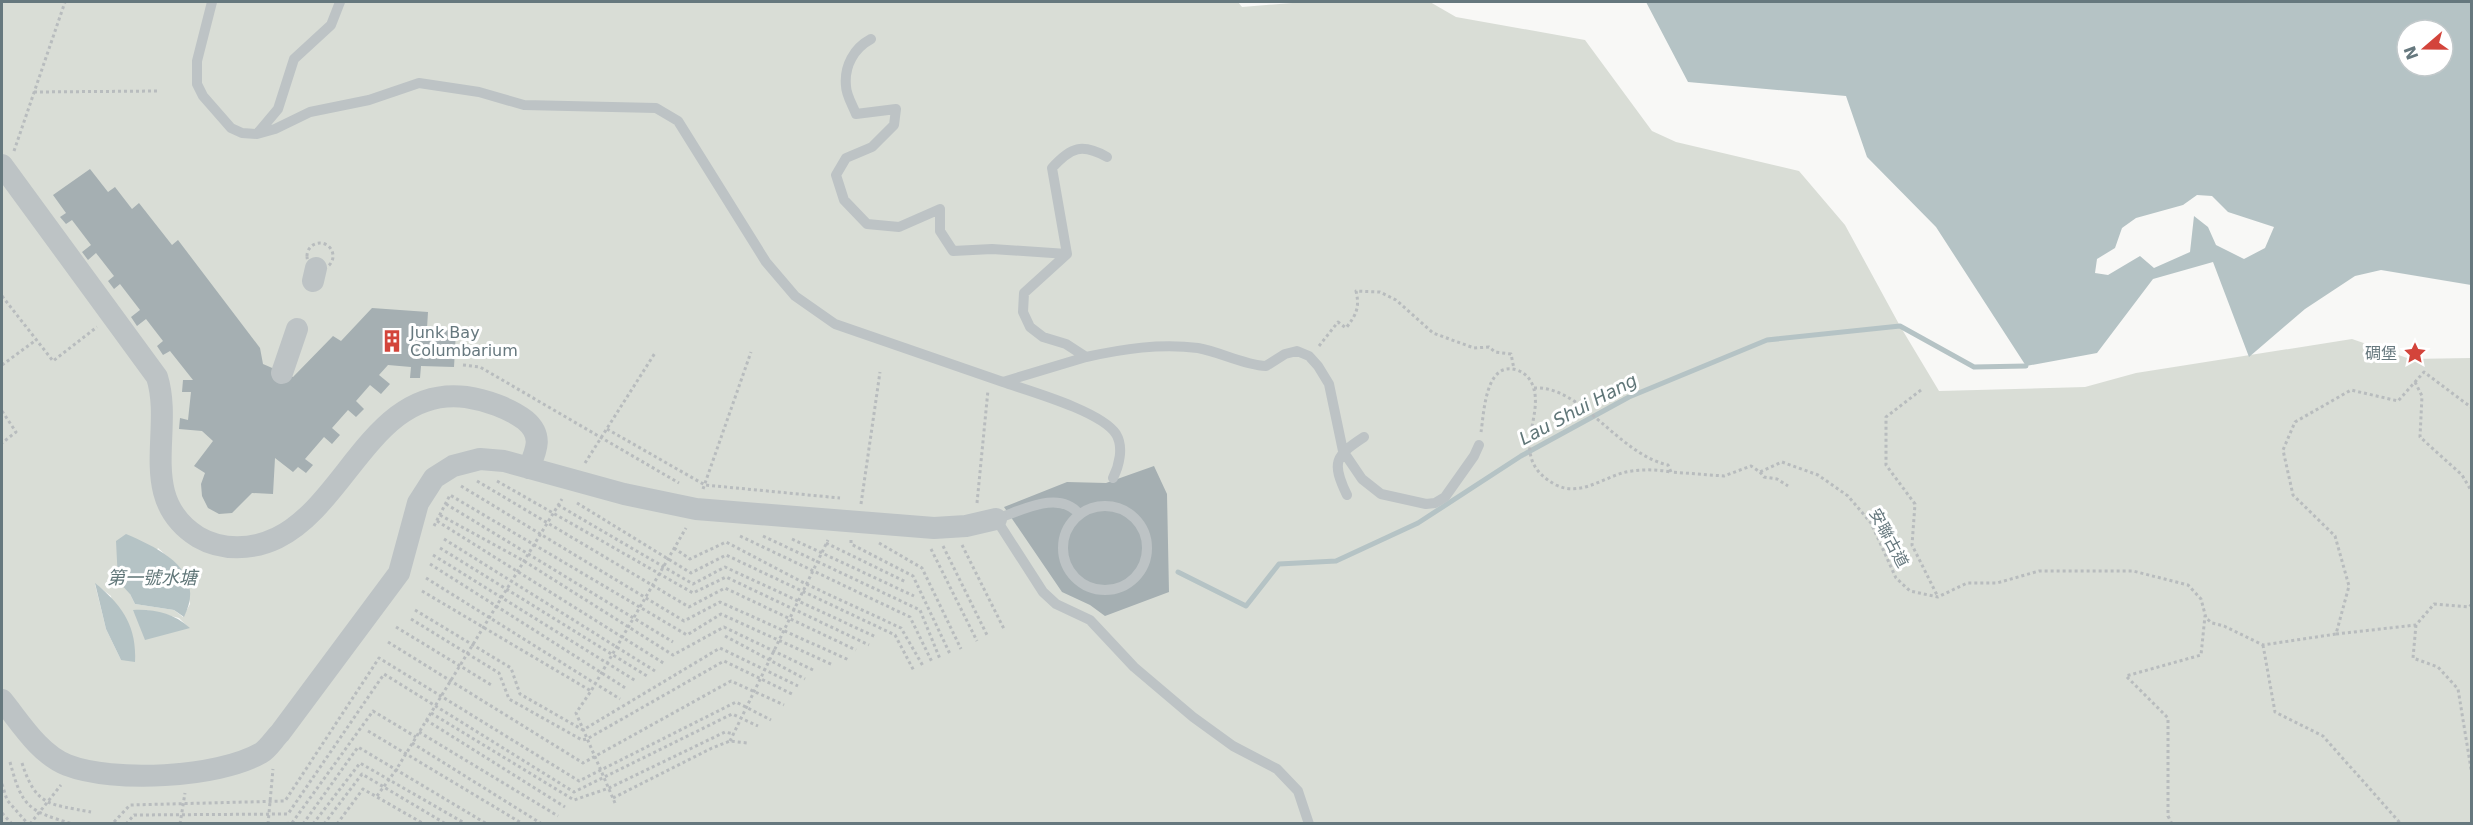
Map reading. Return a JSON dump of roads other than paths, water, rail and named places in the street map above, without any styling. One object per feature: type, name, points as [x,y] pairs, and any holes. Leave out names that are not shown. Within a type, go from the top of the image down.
[{"type":"street","points":[[4,167],[149,365],[161,391],[159,463],[169,502],[189,530],[207,541],[227,547],[248,547],[268,542],[288,532],[305,517],[393,419],[412,405],[431,398],[470,398],[497,405],[520,417],[532,426],[538,440],[538,448],[529,468]]},
{"type":"street","points":[[282,372],[297,329]]},
{"type":"street","points":[[2,700],[40,746],[65,764],[104,774],[188,773],[231,764],[262,752],[280,733],[399,573],[418,503],[434,478],[453,466],[480,459],[504,461],[529,468],[568,488],[696,509],[849,523],[936,528],[996,519]]},
{"type":"lane","points":[[212,2],[197,61],[197,84],[203,96],[231,128],[242,133],[257,134],[275,129],[310,112],[369,100],[419,82],[479,92],[524,105],[656,108],[678,121],[766,262],[795,296],[835,324],[1078,409],[1109,427],[1116,434],[1120,454],[1113,478]]},
{"type":"lane","points":[[257,134],[278,108],[294,59],[331,25],[340,2]]},
{"type":"lane","points":[[871,39],[857,46],[850,62],[846,87],[856,114],[896,109],[894,125],[872,147],[846,158],[836,175],[844,200],[867,224],[899,227],[940,210],[940,231],[952,251],[992,249],[1067,254]]},
{"type":"lane","points":[[1067,254],[1052,168],[1067,152],[1090,148],[1107,157]]},
{"type":"lane","points":[[1067,254],[1024,293],[1023,312],[1030,327],[1043,337],[1066,344],[1086,357]]},
{"type":"lane","points":[[1003,382],[1086,357],[1123,349],[1158,346],[1197,348],[1266,366],[1285,354],[1297,351],[1309,356],[1329,384],[1343,451],[1362,479],[1376,491],[1390,497],[1426,504],[1435,503],[1445,497],[1474,456],[1479,445]]},
{"type":"lane","points":[[1347,495],[1337,471],[1336,460],[1343,451],[1364,437]]},
{"type":"lane","points":[[1079,514],[1063,501],[1052,501],[996,519],[1043,592],[1056,604],[1090,620],[1134,667],[1193,717],[1233,746],[1277,769],[1298,791],[1309,824]]},
{"type":"lane","points":[[1114,506],[1133,516],[1140,523],[1147,543],[1147,553],[1145,563],[1133,580],[1122,587],[1104,590],[1086,586],[1075,578],[1063,556],[1063,543],[1066,531],[1079,514],[1093,507],[1114,506]]},
{"type":"water","points":[[1646,2],[2471,2],[2471,285],[2381,270],[2355,276],[2305,309],[2249,357],[2213,262],[2153,279],[2097,353],[2026,366],[1936,227],[1867,157],[1846,96],[1688,82]],"holes":[[[2197,195],[2212,196],[2228,212],[2274,227],[2265,248],[2244,259],[2216,245],[2208,227],[2194,216],[2190,252],[2154,268],[2140,256],[2108,275],[2095,273],[2097,259],[2115,248],[2122,228],[2136,218],[2183,205]]]},
{"type":"water","name":"第一號水塘","points":[[126,534],[166,555],[185,574],[190,587],[190,601],[184,617],[174,610],[135,604],[130,594],[118,581],[116,541]]},
{"type":"water","name":"第一號水塘","points":[[95,583],[113,600],[126,617],[133,638],[135,662],[121,660],[106,629]]},
{"type":"water","name":"第一號水塘","points":[[133,610],[163,613],[190,628],[145,640]]},
{"type":"waterway","name":"Lau Shui Hang","points":[[1178,572],[1246,606],[1279,564],[1336,561],[1418,523],[1521,456],[1629,397],[1767,340],[1900,326],[1974,367],[2026,366]]},
{"type":"place","name":"Junk Bay Columbarium","points":[[392,341]]},
{"type":"place","name":"碉堡","points":[[2415,353]]}]
